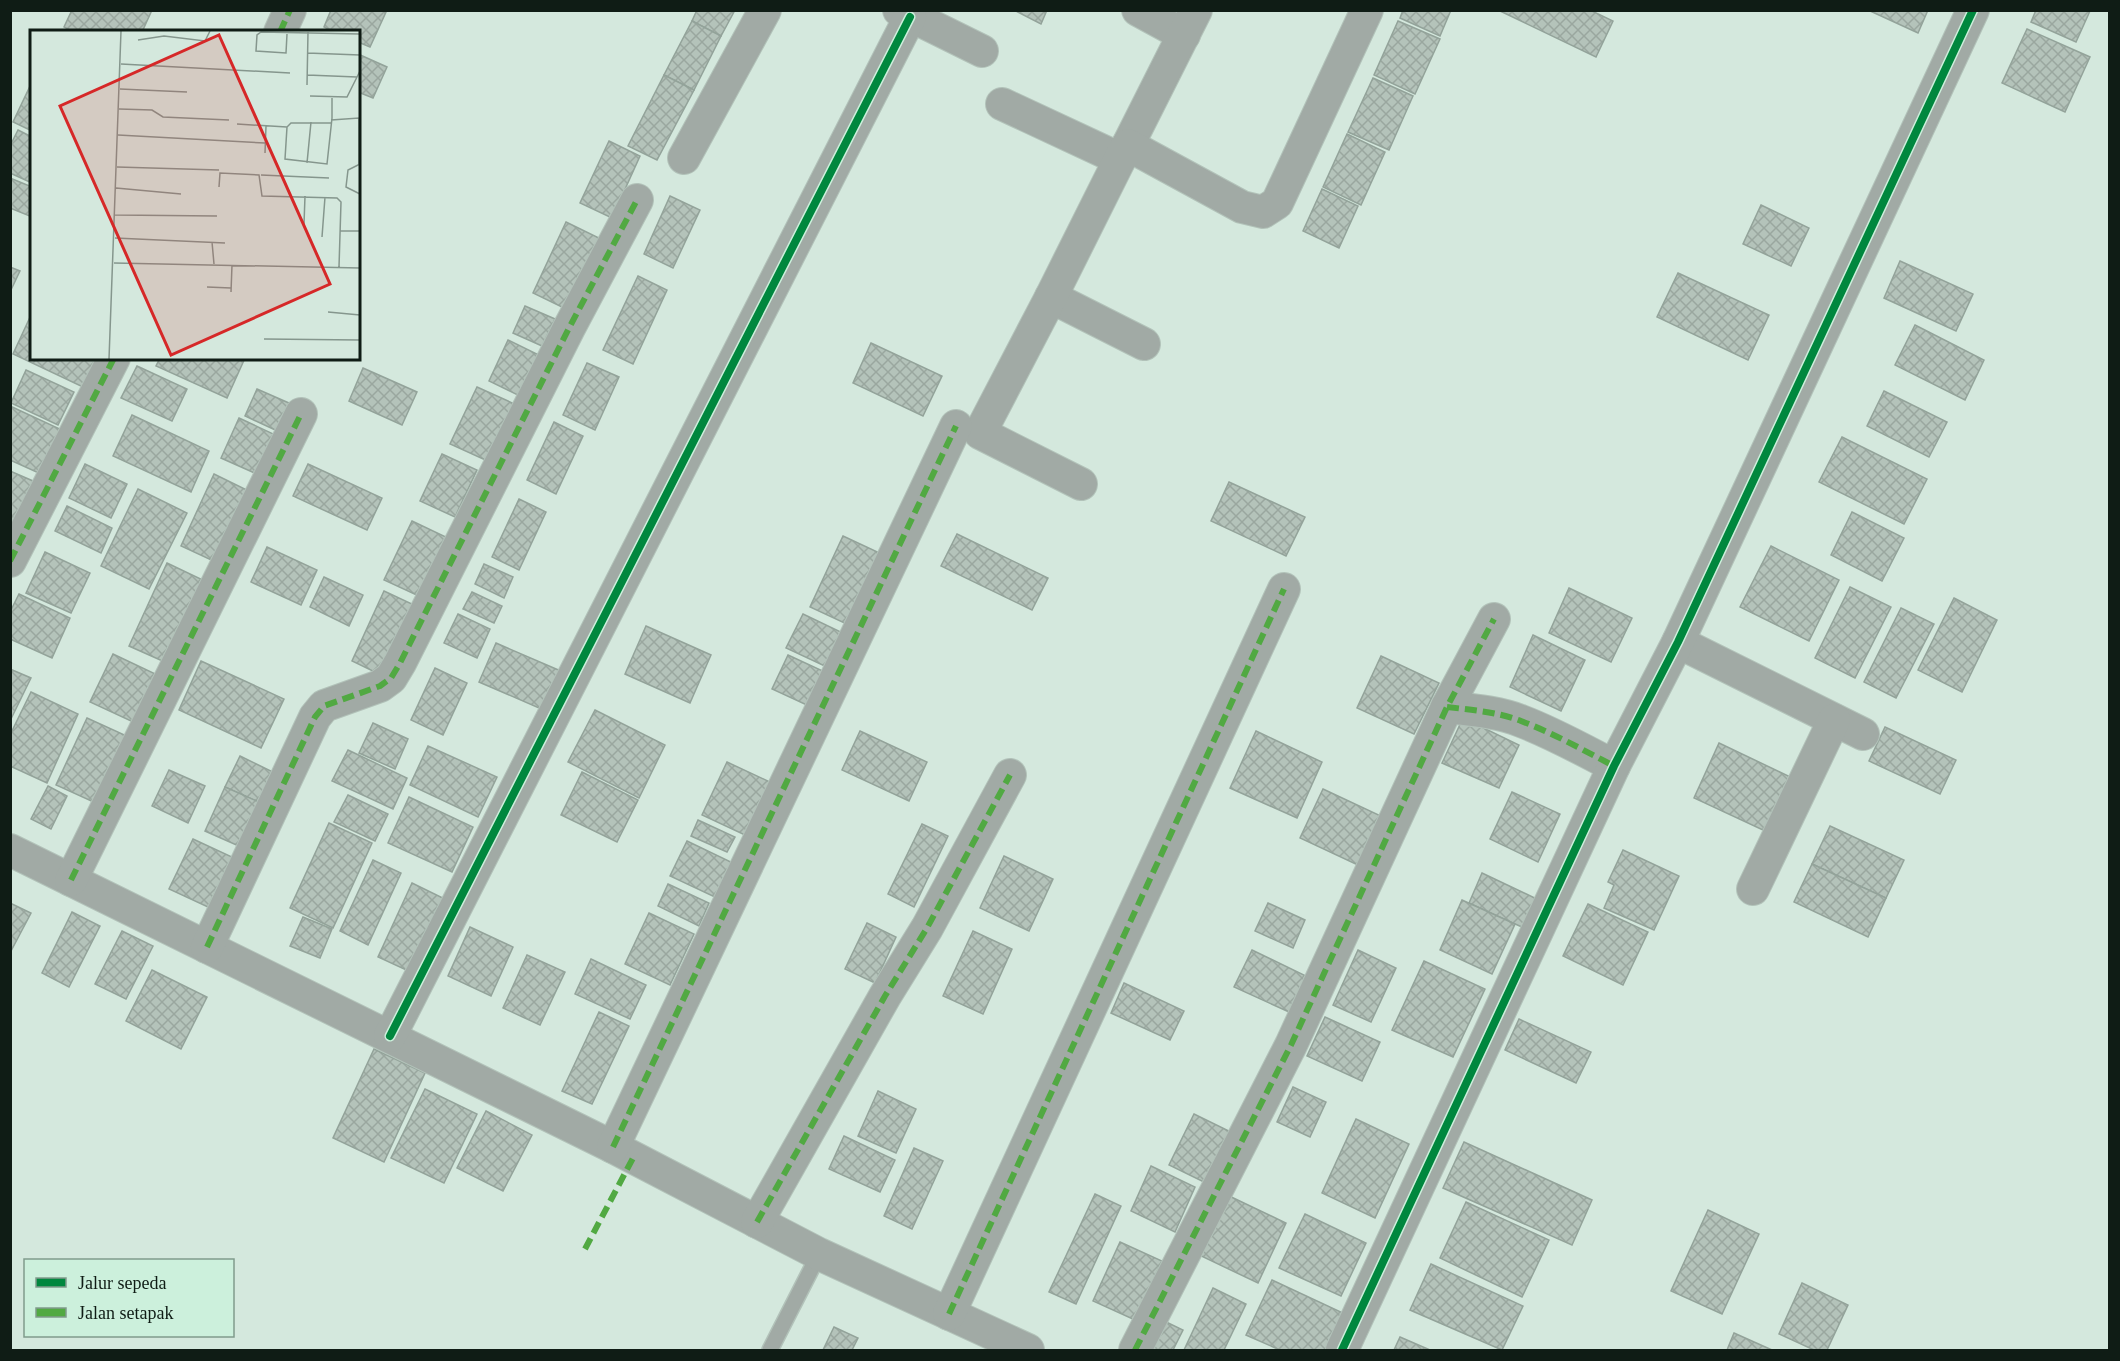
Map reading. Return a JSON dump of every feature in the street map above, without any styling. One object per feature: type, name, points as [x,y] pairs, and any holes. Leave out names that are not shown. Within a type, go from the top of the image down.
[{"type":"street","points":[[281,30],[290,10]]},
{"type":"street","points":[[684,158],[765,10]]},
{"type":"street","points":[[1081,484],[980,433],[1190,23],[1138,10]]},
{"type":"street","points":[[1002,104],[1124,152],[1242,207],[1263,212],[1277,203],[1367,10]]},
{"type":"street","points":[[1342,1350],[1614,766],[1678,642],[1973,10]]},
{"type":"street","points":[[390,1036],[905,14],[982,51]]},
{"type":"street","points":[[207,947],[315,717],[324,706],[380,686],[391,678],[400,663],[569,328],[637,200]]},
{"type":"street","points":[[1051,297],[1144,344]]},
{"type":"street","points":[[10,561],[113,360]]},
{"type":"street","points":[[71,880],[301,414]]},
{"type":"street","points":[[613,1147],[956,426]]},
{"type":"street","points":[[949,1314],[1284,589]]},
{"type":"street","points":[[1135,1350],[1291,1045],[1447,707],[1494,619]]},
{"type":"street","points":[[1678,642],[1863,734]]},
{"type":"street","points":[[1447,707],[1483,711],[1520,720],[1614,766]]},
{"type":"street","points":[[1753,889],[1834,720]]},
{"type":"street","points":[[757,1222],[885,996],[927,928],[1010,775]]},
{"type":"street","points":[[10,850],[613,1147],[819,1254],[1028,1350]]},
{"type":"lane","points":[[770,1350],[819,1254]]},
{"type":"building","points":[[72,10],[152,10],[143,30],[70,30],[64,27]]},
{"type":"building","points":[[331,10],[382,10],[386,12],[370,47],[360,43],[360,30],[330,30],[324,27]]},
{"type":"building","points":[[697,10],[735,10],[721,36],[692,21]]},
{"type":"building","points":[[1014,10],[1047,10],[1041,24]]},
{"type":"building","points":[[1403,10],[1451,10],[1440,36],[1400,18]]},
{"type":"building","points":[[1498,10],[1590,10],[1613,21],[1596,57]]},
{"type":"building","points":[[1868,10],[1928,10],[1918,33]]},
{"type":"building","points":[[2036,10],[2090,11],[2076,42],[2031,22]]},
{"type":"building","points":[[692,21],[721,36],[694,90],[664,75]]},
{"type":"building","points":[[1398,21],[1440,39],[1415,94],[1374,75]]},
{"type":"building","points":[[2027,29],[2090,57],[2065,112],[2002,83]]},
{"type":"building","points":[[360,55],[387,67],[373,98],[360,93]]},
{"type":"building","points":[[664,75],[694,90],[657,160],[628,146]]},
{"type":"building","points":[[1373,78],[1413,96],[1389,150],[1348,132]]},
{"type":"building","points":[[30,86],[30,130],[13,122]]},
{"type":"building","points":[[18,130],[30,136],[30,182],[10,173],[10,146]]},
{"type":"building","points":[[1347,134],[1385,152],[1361,205],[1323,187]]},
{"type":"building","points":[[609,141],[640,156],[612,218],[580,203]]},
{"type":"building","points":[[10,178],[30,186],[30,216],[10,208]]},
{"type":"building","points":[[1322,189],[1358,206],[1339,248],[1303,231]]},
{"type":"building","points":[[670,196],[700,210],[673,268],[644,254]]},
{"type":"building","points":[[1761,205],[1809,228],[1791,266],[1743,244]]},
{"type":"building","points":[[566,222],[599,238],[566,309],[533,293]]},
{"type":"building","points":[[1900,261],[1973,294],[1956,331],[1884,298]]},
{"type":"building","points":[[10,267],[20,271],[10,292]]},
{"type":"building","points":[[1678,273],[1769,315],[1748,360],[1657,317]]},
{"type":"building","points":[[638,276],[667,290],[633,364],[603,350]]},
{"type":"building","points":[[525,306],[555,319],[542,346],[513,333]]},
{"type":"building","points":[[30,317],[30,360],[95,360],[83,387],[13,354]]},
{"type":"building","points":[[1915,325],[1984,360],[1965,400],[1895,365]]},
{"type":"building","points":[[508,340],[543,357],[524,398],[489,381]]},
{"type":"building","points":[[871,343],[942,376],[923,416],[853,383]]},
{"type":"building","points":[[159,360],[244,360],[227,398],[156,366]]},
{"type":"building","points":[[587,363],[619,377],[595,430],[563,415]]},
{"type":"building","points":[[137,366],[187,389],[172,421],[121,398]]},
{"type":"building","points":[[363,368],[417,392],[402,425],[349,401]]},
{"type":"building","points":[[26,370],[74,392],[58,425],[11,403]]},
{"type":"building","points":[[477,387],[519,406],[492,463],[450,444]]},
{"type":"building","points":[[257,389],[298,407],[286,435],[245,416]]},
{"type":"building","points":[[1884,391],[1947,422],[1929,457],[1867,426]]},
{"type":"building","points":[[10,406],[62,430],[41,474],[10,460]]},
{"type":"building","points":[[132,415],[209,451],[191,492],[113,456]]},
{"type":"building","points":[[239,418],[284,439],[266,478],[221,458]]},
{"type":"building","points":[[554,422],[583,436],[556,494],[527,480]]},
{"type":"building","points":[[1842,437],[1927,479],[1904,524],[1819,482]]},
{"type":"building","points":[[442,454],[477,470],[455,517],[420,501]]},
{"type":"building","points":[[85,464],[127,484],[111,518],[69,498]]},
{"type":"building","points":[[308,464],[382,498],[367,530],[293,496]]},
{"type":"building","points":[[10,471],[33,481],[13,523],[10,522]]},
{"type":"building","points":[[214,474],[253,493],[220,564],[181,546]]},
{"type":"building","points":[[1229,482],[1305,517],[1286,556],[1211,521]]},
{"type":"building","points":[[138,489],[187,513],[149,589],[101,566]]},
{"type":"building","points":[[519,499],[546,512],[519,570],[492,557]]},
{"type":"building","points":[[67,506],[112,528],[101,553],[55,531]]},
{"type":"building","points":[[1852,512],[1904,538],[1882,581],[1831,555]]},
{"type":"building","points":[[412,521],[448,538],[421,597],[384,580]]},
{"type":"building","points":[[957,534],[1048,578],[1032,610],[941,566]]},
{"type":"building","points":[[843,536],[884,555],[851,626],[810,607]]},
{"type":"building","points":[[1771,546],[1839,580],[1809,641],[1740,607]]},
{"type":"building","points":[[267,547],[317,570],[301,605],[251,582]]},
{"type":"building","points":[[45,552],[90,573],[71,613],[26,593]]},
{"type":"building","points":[[167,563],[205,581],[167,663],[129,646]]},
{"type":"building","points":[[484,564],[513,577],[504,598],[475,584]]},
{"type":"building","points":[[324,577],[363,595],[349,626],[310,607]]},
{"type":"building","points":[[1850,587],[1891,607],[1855,678],[1815,658]]},
{"type":"building","points":[[1569,588],[1632,618],[1611,662],[1549,633]]},
{"type":"building","points":[[384,591],[412,604],[379,674],[352,661]]},
{"type":"building","points":[[472,592],[502,606],[494,623],[463,609]]},
{"type":"building","points":[[19,594],[70,618],[52,658],[10,639],[10,612]]},
{"type":"building","points":[[1954,598],[1997,620],[1962,692],[1918,670]]},
{"type":"building","points":[[1901,608],[1934,624],[1896,698],[1864,682]]},
{"type":"building","points":[[458,614],[490,629],[477,658],[444,643]]},
{"type":"building","points":[[803,614],[845,634],[829,668],[786,648]]},
{"type":"building","points":[[646,626],[711,655],[690,703],[625,674]]},
{"type":"building","points":[[1533,635],[1585,660],[1561,711],[1510,687]]},
{"type":"building","points":[[496,643],[563,672],[546,711],[479,682]]},
{"type":"building","points":[[113,654],[166,679],[144,727],[90,702]]},
{"type":"building","points":[[788,655],[825,672],[809,706],[772,689]]},
{"type":"building","points":[[1381,656],[1439,683],[1414,734],[1357,708]]},
{"type":"building","points":[[201,661],[284,699],[261,748],[179,710]]},
{"type":"building","points":[[435,668],[467,683],[443,735],[411,720]]},
{"type":"building","points":[[10,669],[31,678],[10,721]]},
{"type":"building","points":[[31,692],[78,714],[47,783],[10,766],[10,735]]},
{"type":"building","points":[[595,710],[665,745],[639,798],[568,762]]},
{"type":"building","points":[[87,718],[129,737],[98,804],[56,785]]},
{"type":"building","points":[[1463,718],[1519,745],[1499,788],[1442,763]]},
{"type":"building","points":[[373,723],[408,739],[395,769],[359,753]]},
{"type":"building","points":[[1885,727],[1956,760],[1940,794],[1869,761]]},
{"type":"building","points":[[860,731],[927,762],[909,801],[842,770]]},
{"type":"building","points":[[1256,731],[1322,762],[1297,818],[1230,788]]},
{"type":"building","points":[[1719,743],[1803,783],[1778,837],[1694,798]]},
{"type":"building","points":[[428,746],[497,777],[478,817],[410,785]]},
{"type":"building","points":[[348,750],[407,778],[393,809],[332,781]]},
{"type":"building","points":[[240,756],[275,773],[261,803],[225,787]]},
{"type":"building","points":[[727,762],[770,782],[745,835],[702,815]]},
{"type":"building","points":[[169,770],[205,786],[188,823],[152,806]]},
{"type":"building","points":[[582,772],[638,800],[617,842],[561,815]]},
{"type":"building","points":[[48,786],[67,796],[51,829],[31,819]]},
{"type":"building","points":[[225,787],[261,803],[241,847],[205,831]]},
{"type":"building","points":[[1323,789],[1383,817],[1360,866],[1300,838]]},
{"type":"building","points":[[1512,792],[1560,814],[1538,862],[1490,839]]},
{"type":"building","points":[[348,795],[388,814],[375,841],[334,822]]},
{"type":"building","points":[[409,797],[473,827],[452,872],[388,843]]},
{"type":"building","points":[[698,820],[735,837],[727,852],[691,836]]},
{"type":"building","points":[[329,823],[372,843],[333,928],[290,908]]},
{"type":"building","points":[[922,824],[948,836],[914,907],[888,894]]},
{"type":"building","points":[[1830,826],[1904,860],[1886,898],[1812,864]]},
{"type":"building","points":[[193,839],[232,857],[208,907],[169,889]]},
{"type":"building","points":[[687,841],[733,863],[717,898],[670,876]]},
{"type":"building","points":[[1623,850],[1679,876],[1654,930],[1604,908],[1614,885],[1608,882]]},
{"type":"building","points":[[1004,856],[1053,879],[1029,931],[980,908]]},
{"type":"building","points":[[373,860],[401,873],[368,945],[340,931]]},
{"type":"building","points":[[1812,864],[1886,898],[1868,937],[1794,902]]},
{"type":"building","points":[[1482,873],[1537,899],[1524,928],[1469,903]]},
{"type":"building","points":[[412,883],[449,901],[415,974],[378,957]]},
{"type":"building","points":[[668,884],[709,903],[699,926],[658,906]]},
{"type":"building","points":[[1462,900],[1515,924],[1492,974],[1440,950]]},
{"type":"building","points":[[10,903],[31,913],[10,953]]},
{"type":"building","points":[[1268,903],[1305,920],[1293,948],[1255,931]]},
{"type":"building","points":[[1588,904],[1648,932],[1623,985],[1563,956]]},
{"type":"building","points":[[72,912],[100,926],[69,987],[42,973]]},
{"type":"building","points":[[649,913],[694,934],[670,985],[625,964]]},
{"type":"building","points":[[303,917],[332,929],[320,958],[290,946]]},
{"type":"building","points":[[867,923],[896,937],[875,983],[845,969]]},
{"type":"building","points":[[470,927],[513,947],[491,996],[448,976]]},
{"type":"building","points":[[122,931],[153,946],[126,999],[95,984]]},
{"type":"building","points":[[973,931],[1012,949],[983,1014],[943,996]]},
{"type":"building","points":[[1252,950],[1306,976],[1289,1012],[1234,987]]},
{"type":"building","points":[[1358,950],[1396,968],[1371,1022],[1333,1005]]},
{"type":"building","points":[[527,955],[565,972],[540,1025],[503,1008]]},
{"type":"building","points":[[591,959],[646,985],[630,1019],[575,994]]},
{"type":"building","points":[[1424,961],[1485,989],[1453,1057],[1392,1030]]},
{"type":"building","points":[[152,970],[207,997],[181,1049],[126,1021]]},
{"type":"building","points":[[1124,983],[1184,1011],[1170,1040],[1111,1013]]},
{"type":"building","points":[[599,1012],[629,1026],[592,1104],[562,1091]]},
{"type":"building","points":[[1325,1017],[1380,1042],[1362,1081],[1307,1056]]},
{"type":"building","points":[[1519,1019],[1591,1052],[1576,1083],[1505,1050]]},
{"type":"building","points":[[374,1049],[425,1073],[384,1162],[333,1138]]},
{"type":"building","points":[[1293,1087],[1326,1102],[1310,1137],[1277,1122]]},
{"type":"building","points":[[425,1089],[477,1114],[444,1183],[391,1158]]},
{"type":"building","points":[[878,1091],[916,1109],[896,1153],[858,1136]]},
{"type":"building","points":[[486,1111],[532,1135],[503,1191],[457,1168]]},
{"type":"building","points":[[1194,1114],[1233,1133],[1208,1184],[1169,1165]]},
{"type":"building","points":[[1356,1119],[1409,1144],[1375,1218],[1322,1193]]},
{"type":"building","points":[[844,1136],[895,1160],[880,1192],[829,1169]]},
{"type":"building","points":[[1464,1142],[1592,1200],[1572,1245],[1443,1188]]},
{"type":"building","points":[[914,1148],[943,1161],[912,1229],[884,1216]]},
{"type":"building","points":[[1151,1166],[1195,1187],[1175,1232],[1131,1211]]},
{"type":"building","points":[[1095,1194],[1121,1206],[1076,1304],[1049,1292]]},
{"type":"building","points":[[1225,1194],[1286,1223],[1258,1283],[1197,1254]]},
{"type":"building","points":[[1466,1202],[1549,1240],[1522,1297],[1440,1258]]},
{"type":"building","points":[[1708,1210],[1759,1234],[1722,1314],[1671,1291]]},
{"type":"building","points":[[1305,1214],[1366,1243],[1341,1296],[1279,1268]]},
{"type":"building","points":[[1120,1242],[1162,1261],[1135,1320],[1093,1301]]},
{"type":"building","points":[[1431,1264],[1523,1306],[1502,1350],[1410,1310]]},
{"type":"building","points":[[1272,1280],[1343,1313],[1325,1350],[1280,1350],[1246,1335]]},
{"type":"building","points":[[1802,1283],[1848,1305],[1827,1350],[1814,1350],[1779,1334]]},
{"type":"building","points":[[1213,1288],[1246,1304],[1224,1350],[1184,1350]]},
{"type":"building","points":[[1160,1319],[1183,1330],[1173,1350],[1146,1350]]},
{"type":"building","points":[[834,1327],[858,1338],[852,1350],[823,1350]]},
{"type":"building","points":[[1734,1333],[1772,1350],[1727,1350]]},
{"type":"building","points":[[1400,1337],[1430,1350],[1394,1350]]},
{"type":"marked path","points":[[281,30],[290,10]]},
{"type":"marked path","points":[[207,947],[315,717],[324,706],[380,686],[391,678],[400,663],[569,328],[637,200]]},
{"type":"marked path","points":[[10,561],[113,360]]},
{"type":"marked path","points":[[71,880],[301,414]]},
{"type":"marked path","points":[[613,1147],[956,426]]},
{"type":"marked path","points":[[949,1314],[1284,589]]},
{"type":"marked path","points":[[1135,1350],[1291,1045],[1447,707],[1494,619]]},
{"type":"marked path","points":[[1447,707],[1494,713],[1521,721],[1614,766]]},
{"type":"marked path","points":[[757,1222],[885,996],[927,928],[1010,775]]},
{"type":"marked path","points":[[585,1249],[633,1158]]},
{"type":"cycle path","points":[[1342,1350],[1614,766],[1678,642],[1973,10]]},
{"type":"cycle path","points":[[390,1036],[910,17]]}]
